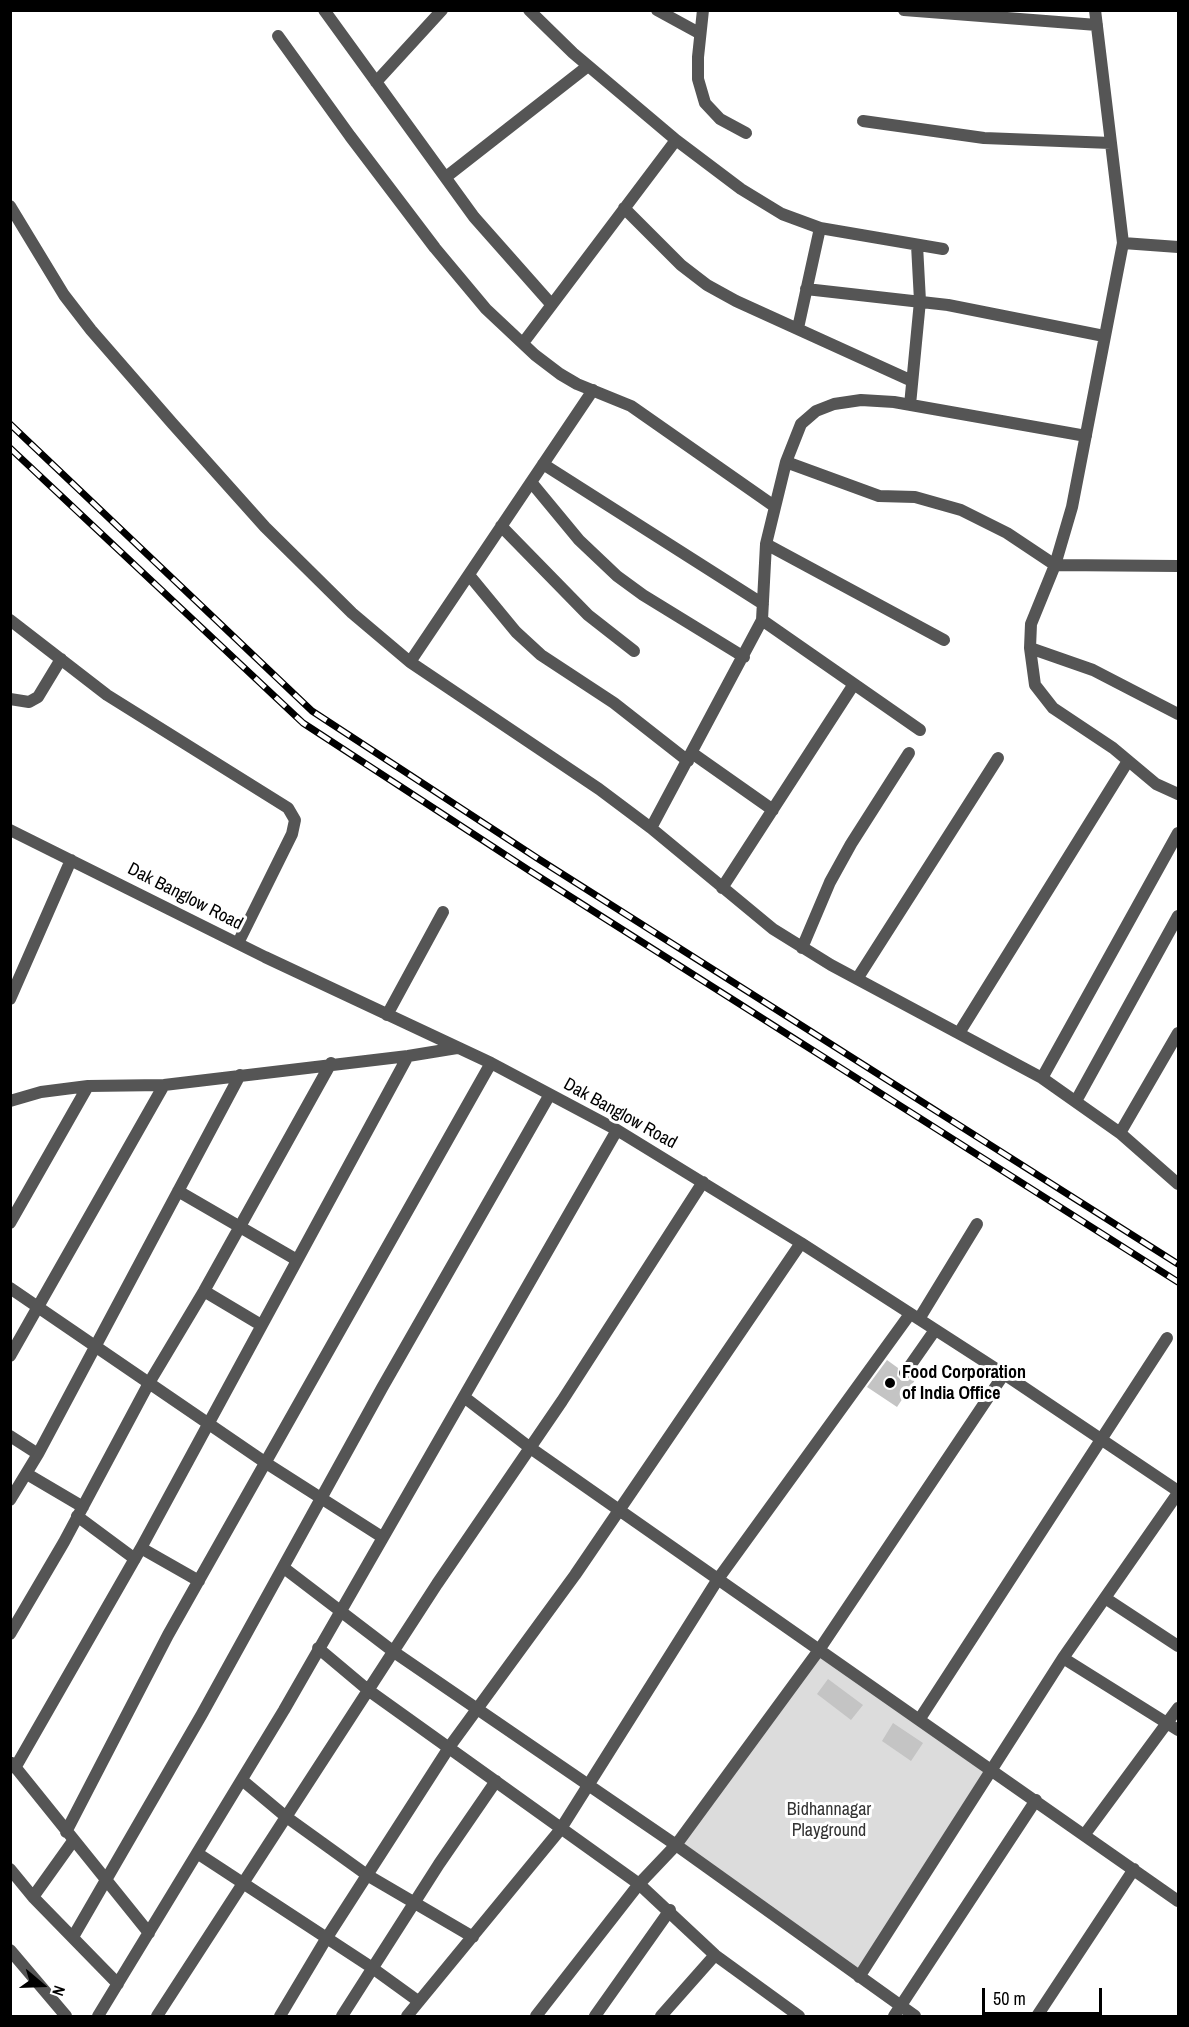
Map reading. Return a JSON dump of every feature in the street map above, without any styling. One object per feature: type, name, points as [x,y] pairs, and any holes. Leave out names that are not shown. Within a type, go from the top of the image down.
[{"type":"street","points":[[324,10],[487,233],[551,303]]},
{"type":"street","points":[[376,82],[442,10]]},
{"type":"street","points":[[529,10],[588,66],[676,140],[741,189],[782,214],[820,228],[943,249]]},
{"type":"street","points":[[657,10],[699,33]]},
{"type":"street","points":[[703,10],[699,33],[698,79],[705,103],[720,119],[746,133]]},
{"type":"street","points":[[904,10],[1097,25]]},
{"type":"street","points":[[1095,10],[1124,243],[1072,507],[1055,565],[1031,624],[1030,648],[1035,685],[1053,708],[1113,748],[1156,784],[1179,794]]},
{"type":"street","points":[[278,36],[435,248],[486,309],[560,374],[632,406],[774,506]]},
{"type":"street","points":[[446,177],[588,66]]},
{"type":"street","points":[[863,122],[948,135],[1111,142]]},
{"type":"street","points":[[523,343],[676,140]]},
{"type":"street","points":[[10,206],[64,295],[91,330],[172,423],[265,527],[352,613],[410,662],[599,789],[651,828],[773,929],[857,979],[1042,1078],[1120,1133],[1179,1184]]},
{"type":"street","points":[[624,208],[681,265],[707,285],[912,381]]},
{"type":"street","points":[[798,328],[820,228]]},
{"type":"street","points":[[1124,243],[1179,247]]},
{"type":"street","points":[[910,405],[920,301],[917,245]]},
{"type":"street","points":[[806,289],[920,301],[1104,336]]},
{"type":"street","points":[[410,662],[593,390]]},
{"type":"street","points":[[651,828],[762,620],[766,544],[786,462],[801,424],[816,411],[834,404],[861,400],[910,405],[1086,436]]},
{"type":"street","points":[[786,462],[879,496],[915,497],[961,510],[1007,533],[1055,565],[1179,566]]},
{"type":"street","points":[[543,464],[763,604]]},
{"type":"street","points":[[531,482],[561,520],[617,576],[652,601],[744,657]]},
{"type":"street","points":[[501,526],[588,615],[634,651]]},
{"type":"street","points":[[766,544],[944,640]]},
{"type":"street","points":[[469,575],[516,632],[542,655],[690,757],[773,810]]},
{"type":"street","points":[[10,620],[107,694],[288,808],[295,820],[292,834],[238,943]]},
{"type":"street","points":[[762,620],[920,730]]},
{"type":"street","points":[[1030,648],[1093,670],[1179,714]]},
{"type":"street","points":[[10,699],[29,702],[38,697],[61,659]]},
{"type":"street","points":[[722,888],[854,684]]},
{"type":"street","points":[[802,948],[825,892],[850,844],[909,753]]},
{"type":"street","points":[[857,979],[998,758]]},
{"type":"street","points":[[959,1033],[1128,761]]},
{"type":"street","name":"Dak Banglow Road","points":[[11,830],[238,943],[491,1063],[549,1096],[617,1130],[915,1316],[1179,1492]]},
{"type":"street","points":[[1042,1078],[1179,833]]},
{"type":"street","points":[[10,999],[71,860]]},
{"type":"street","points":[[387,1015],[443,912]]},
{"type":"street","points":[[1076,1101],[1179,916]]},
{"type":"street","points":[[1120,1133],[1179,1033]]},
{"type":"street","points":[[10,1101],[41,1092],[88,1086],[164,1085],[457,1048]]},
{"type":"street","points":[[149,1933],[13,1765],[138,1553],[408,1056]]},
{"type":"street","points":[[10,1634],[149,1383],[241,1227],[331,1063]]},
{"type":"street","points":[[33,1897],[69,1836],[199,1581],[491,1063]]},
{"type":"street","points":[[10,1500],[14,1486],[27,1474],[38,1454],[240,1075]]},
{"type":"street","points":[[10,1356],[164,1085]]},
{"type":"street","points":[[10,1223],[88,1086]]},
{"type":"street","points":[[73,1936],[202,1714],[382,1388],[549,1096]]},
{"type":"street","points":[[98,2016],[242,1779],[617,1130]]},
{"type":"street","points":[[157,2016],[285,1816],[703,1182]]},
{"type":"street","points":[[178,1191],[297,1260]]},
{"type":"street","points":[[406,2016],[560,1830],[718,1579],[915,1316],[977,1224]]},
{"type":"street","points":[[280,2016],[326,1939],[450,1746],[620,1509],[801,1243]]},
{"type":"street","points":[[10,1288],[266,1463],[382,1537]]},
{"type":"street","points":[[204,1291],[261,1325]]},
{"type":"street","points":[[905,1373],[935,1329]]},
{"type":"street","points":[[919,1720],[1167,1338]]},
{"type":"street","points":[[536,2016],[639,1884],[676,1845],[819,1650],[1004,1374]]},
{"type":"street","points":[[464,1397],[529,1447],[1179,1901]]},
{"type":"street","points":[[10,1436],[38,1454]]},
{"type":"street","points":[[27,1474],[138,1553],[199,1581]]},
{"type":"street","points":[[859,1977],[1063,1658],[1179,1492]]},
{"type":"street","points":[[284,1568],[394,1652],[676,1845],[859,1977],[898,2012],[915,2016]]},
{"type":"street","points":[[1105,1598],[1179,1646]]},
{"type":"street","points":[[318,1648],[368,1690],[450,1746],[560,1830],[639,1884],[670,1910],[715,1954],[798,2016]]},
{"type":"street","points":[[1063,1658],[1174,1727]]},
{"type":"street","points":[[1085,1834],[1174,1727],[1179,1708]]},
{"type":"street","points":[[242,1779],[285,1816],[367,1875],[473,1937]]},
{"type":"street","points":[[342,2016],[371,1967],[496,1781]]},
{"type":"street","points":[[898,2012],[1036,1800]]},
{"type":"street","points":[[197,1853],[371,1967],[418,2001]]},
{"type":"street","points":[[10,1869],[33,1897],[118,1984]]},
{"type":"street","points":[[1037,2016],[1134,1869]]},
{"type":"street","points":[[595,2016],[670,1910]]},
{"type":"street","points":[[10,1950],[66,2016]]},
{"type":"street","points":[[661,2016],[715,1954]]},
{"type":"green space","name":"Bidhannagar Playground","points":[[819,1650],[992,1770],[859,1977],[676,1845]]},
{"type":"building","name":"Food Corporation of India Office","points":[[887,1360],[898,1368],[897,1376],[901,1380],[908,1381],[912,1377],[915,1380],[897,1407],[867,1387]]},
{"type":"building","points":[[828,1679],[863,1705],[851,1720],[817,1694]]},
{"type":"building","points":[[893,1723],[923,1743],[911,1761],[882,1741]]},
{"type":"railway","points":[[10,424],[312,711],[537,858],[1178,1264]]},
{"type":"railway","points":[[10,448],[303,723],[530,871],[1178,1282]]},
{"type":"place","name":"Food Corporation of India Office","points":[[890,1383]]}]
